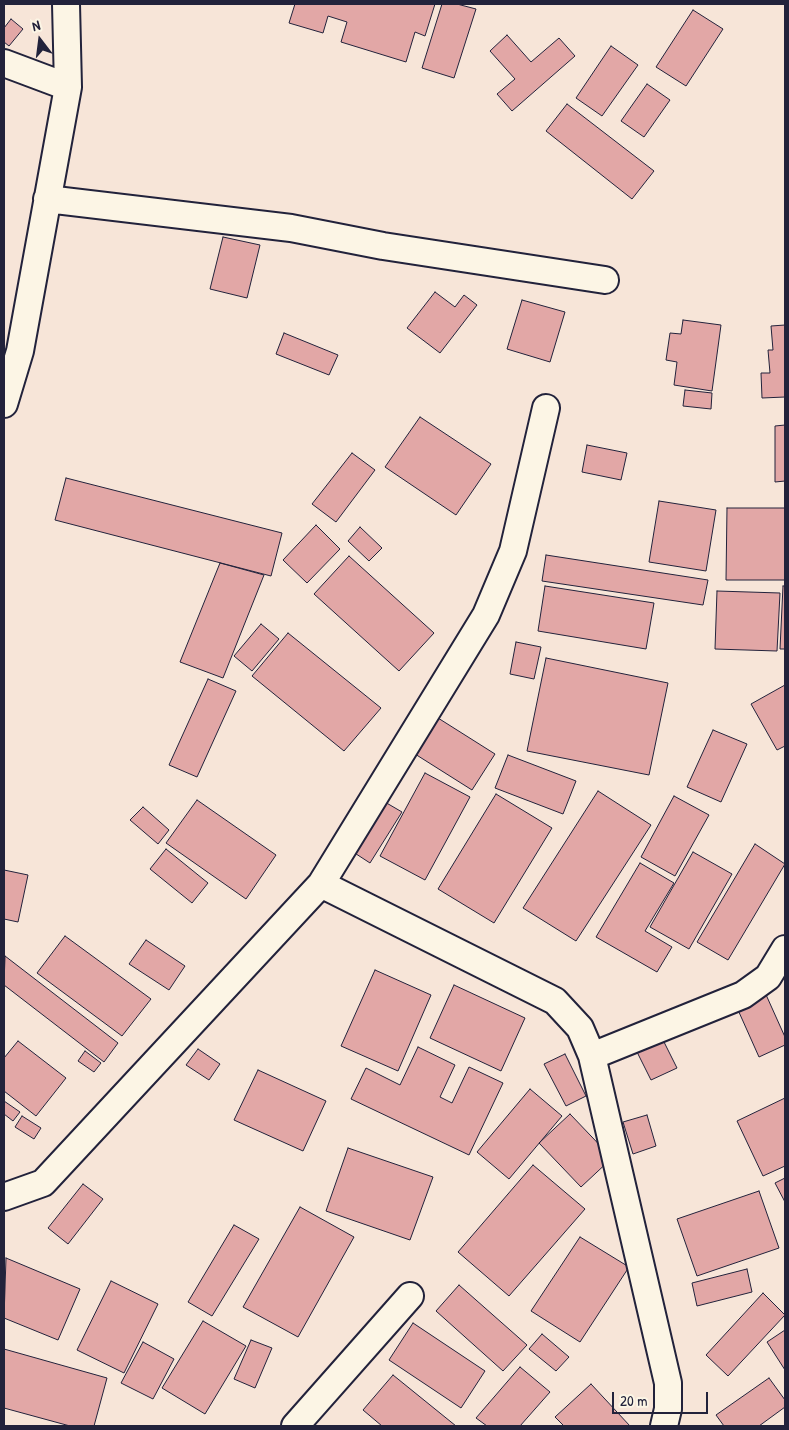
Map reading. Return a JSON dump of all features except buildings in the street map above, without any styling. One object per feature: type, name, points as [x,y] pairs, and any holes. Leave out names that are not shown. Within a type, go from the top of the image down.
[{"type":"street","points":[[4,404],[20,351],[68,87],[66,4]]},
{"type":"street","points":[[4,62],[68,87]]},
{"type":"street","points":[[47,199],[291,228],[383,246],[605,280]]},
{"type":"street","points":[[4,1197],[43,1183],[321,884],[486,615],[513,551],[546,408]]},
{"type":"street","points":[[321,884],[555,1001],[580,1028],[592,1056],[668,1382],[668,1409],[664,1426]]},
{"type":"street","points":[[592,1056],[743,995],[768,977],[785,949]]},
{"type":"street","points":[[295,1426],[410,1296]]}]
